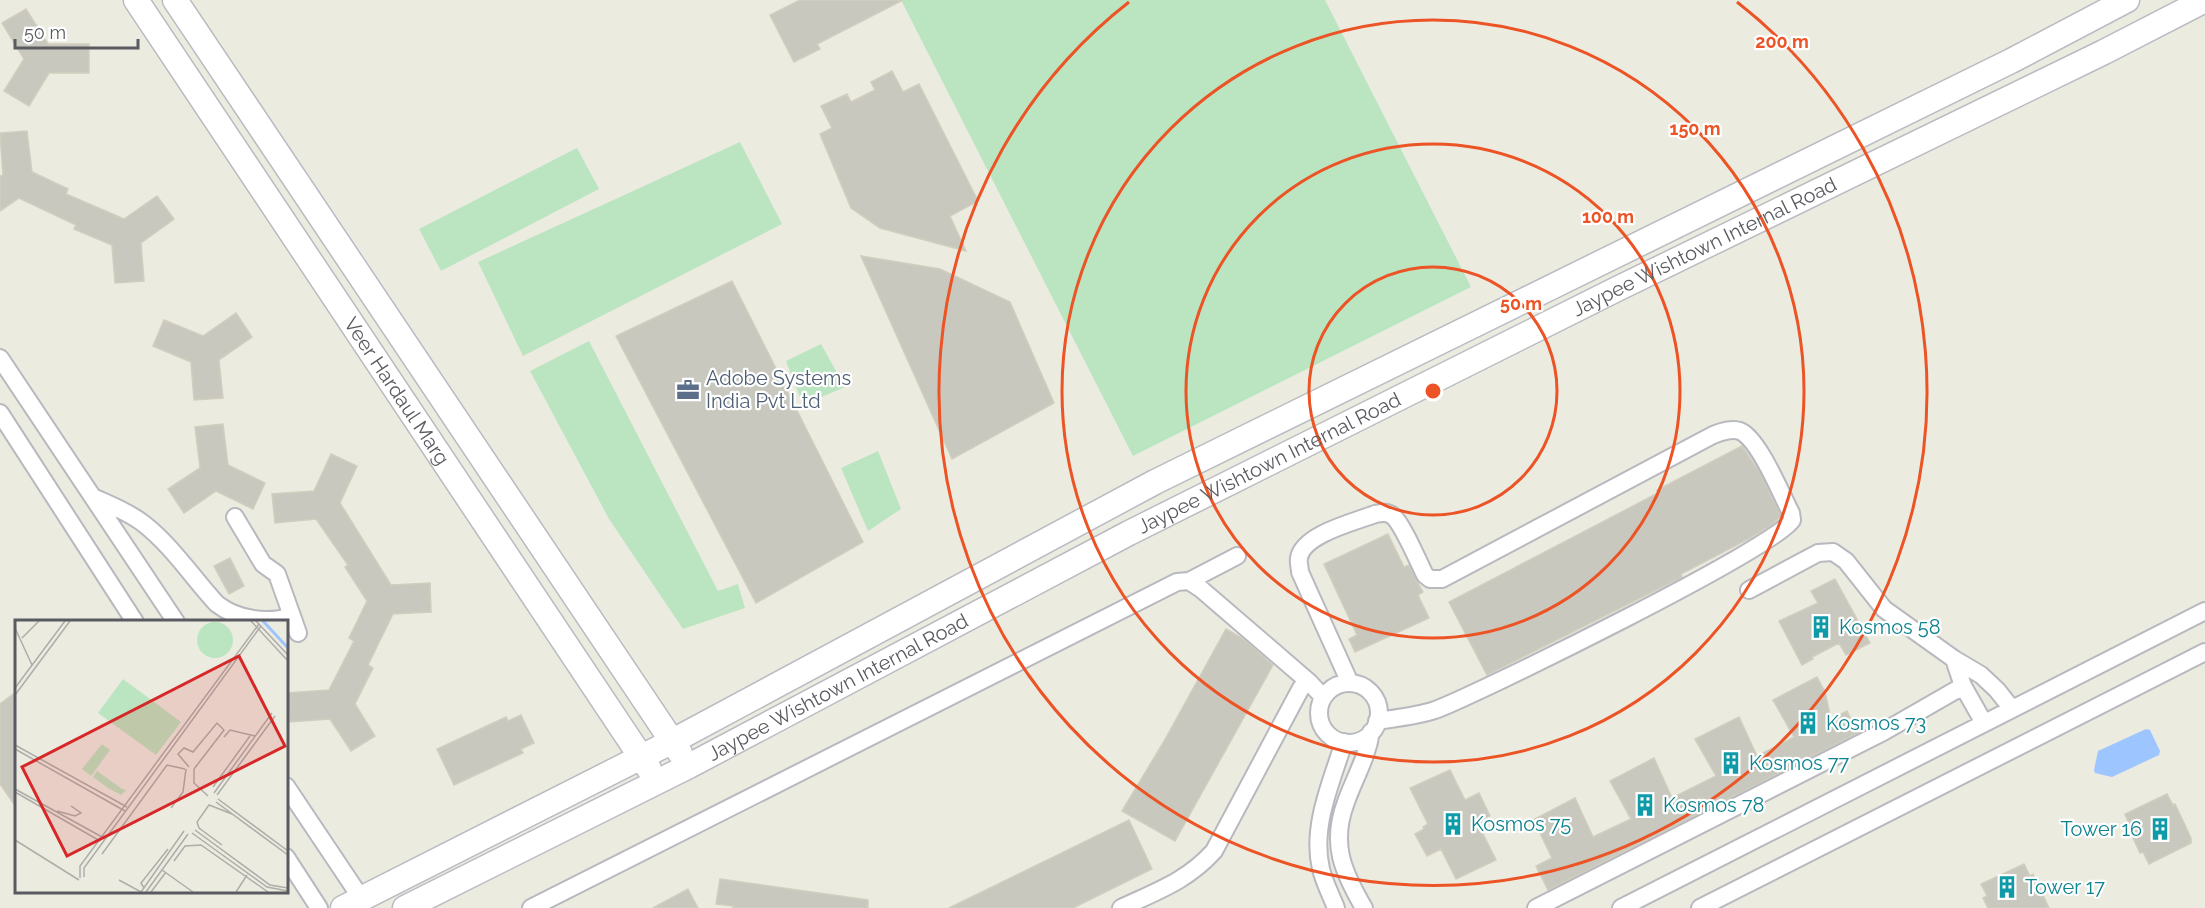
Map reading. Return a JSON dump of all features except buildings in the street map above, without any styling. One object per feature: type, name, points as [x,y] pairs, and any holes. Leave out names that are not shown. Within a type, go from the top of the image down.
[{"type":"street","name":"Veer Hardaul Marg","points":[[136,0],[656,781]]},
{"type":"street","name":"Veer Hardaul Marg","points":[[175,0],[670,741],[689,766]]},
{"type":"street","name":"Jaypee Wishtown Internal Road","points":[[352,903],[670,741],[1155,482],[2011,61],[2127,0]]},
{"type":"street","name":"Jaypee Wishtown Internal Road","points":[[405,908],[689,766],[1129,533],[1619,288],[2104,52],[2205,0]]},
{"type":"street","points":[[0,358],[176,620]]},
{"type":"street","points":[[0,413],[134,620]]},
{"type":"street","points":[[1350,683],[1300,572],[1299,558],[1303,547],[1312,538],[1384,512],[1392,515],[1399,524],[1425,575],[1430,579],[1442,579],[1713,435],[1728,430],[1740,431],[1755,442],[1791,513],[1792,520],[1786,530],[1734,562],[1484,689],[1434,710],[1374,727],[1364,739],[1344,742],[1330,737],[1321,726],[1318,712],[1323,697],[1332,688],[1350,683],[1368,689],[1375,698],[1378,710],[1374,727],[1369,748],[1345,804],[1339,835],[1339,855],[1345,874],[1364,908]]},
{"type":"street","points":[[93,497],[145,524],[224,610],[237,616],[255,618],[278,620],[292,616]]},
{"type":"street","points":[[235,518],[263,564],[277,574],[298,633]]},
{"type":"street","points":[[1749,590],[1818,553],[1833,552],[1846,561],[1884,609],[1954,659],[1981,675],[2012,709]]},
{"type":"street","points":[[531,908],[1177,582],[1189,581],[1237,556]]},
{"type":"street","points":[[1189,581],[1202,589],[1309,682],[1323,697]]},
{"type":"street","points":[[1621,908],[2205,611]]},
{"type":"street","points":[[1700,908],[2205,652]]},
{"type":"street","points":[[1954,659],[1962,686],[1984,723]]},
{"type":"street","points":[[1121,908],[1177,883],[1199,868],[1214,851],[1301,688],[1309,682]]},
{"type":"street","points":[[1536,908],[1883,732],[1962,686]]},
{"type":"street","points":[[1336,908],[1320,868],[1318,836],[1344,742]]},
{"type":"street","points":[[288,790],[352,903]]},
{"type":"street","points":[[288,860],[319,908]]},
{"type":"green space","points":[[901,0],[1325,0],[1471,287],[1133,456]]},
{"type":"green space","points":[[740,142],[782,224],[523,356],[478,262]]},
{"type":"green space","points":[[577,148],[599,189],[441,271],[419,229]]},
{"type":"green space","points":[[589,341],[718,591],[738,584],[745,608],[683,629],[609,519],[530,371]]},
{"type":"green space","points":[[821,344],[845,387],[803,405],[786,361]]},
{"type":"green space","points":[[878,451],[901,509],[868,531],[841,468]]},
{"type":"water","points":[[2146,729],[2150,730],[2160,751],[2159,755],[2112,777],[2095,773],[2098,751]]},
{"type":"place","name":"Adobe Systems India Pvt Ltd","points":[[688,390]]},
{"type":"place","name":"Kosmos 58","points":[[1821,627]]},
{"type":"place","name":"Kosmos 73","points":[[1808,723]]},
{"type":"place","name":"Kosmos 77","points":[[1731,763]]},
{"type":"place","name":"Kosmos 78","points":[[1645,805]]},
{"type":"place","name":"Kosmos 75","points":[[1453,824]]},
{"type":"place","name":"Tower 16","points":[[2160,829]]},
{"type":"place","name":"Tower 17","points":[[2007,887]]}]
